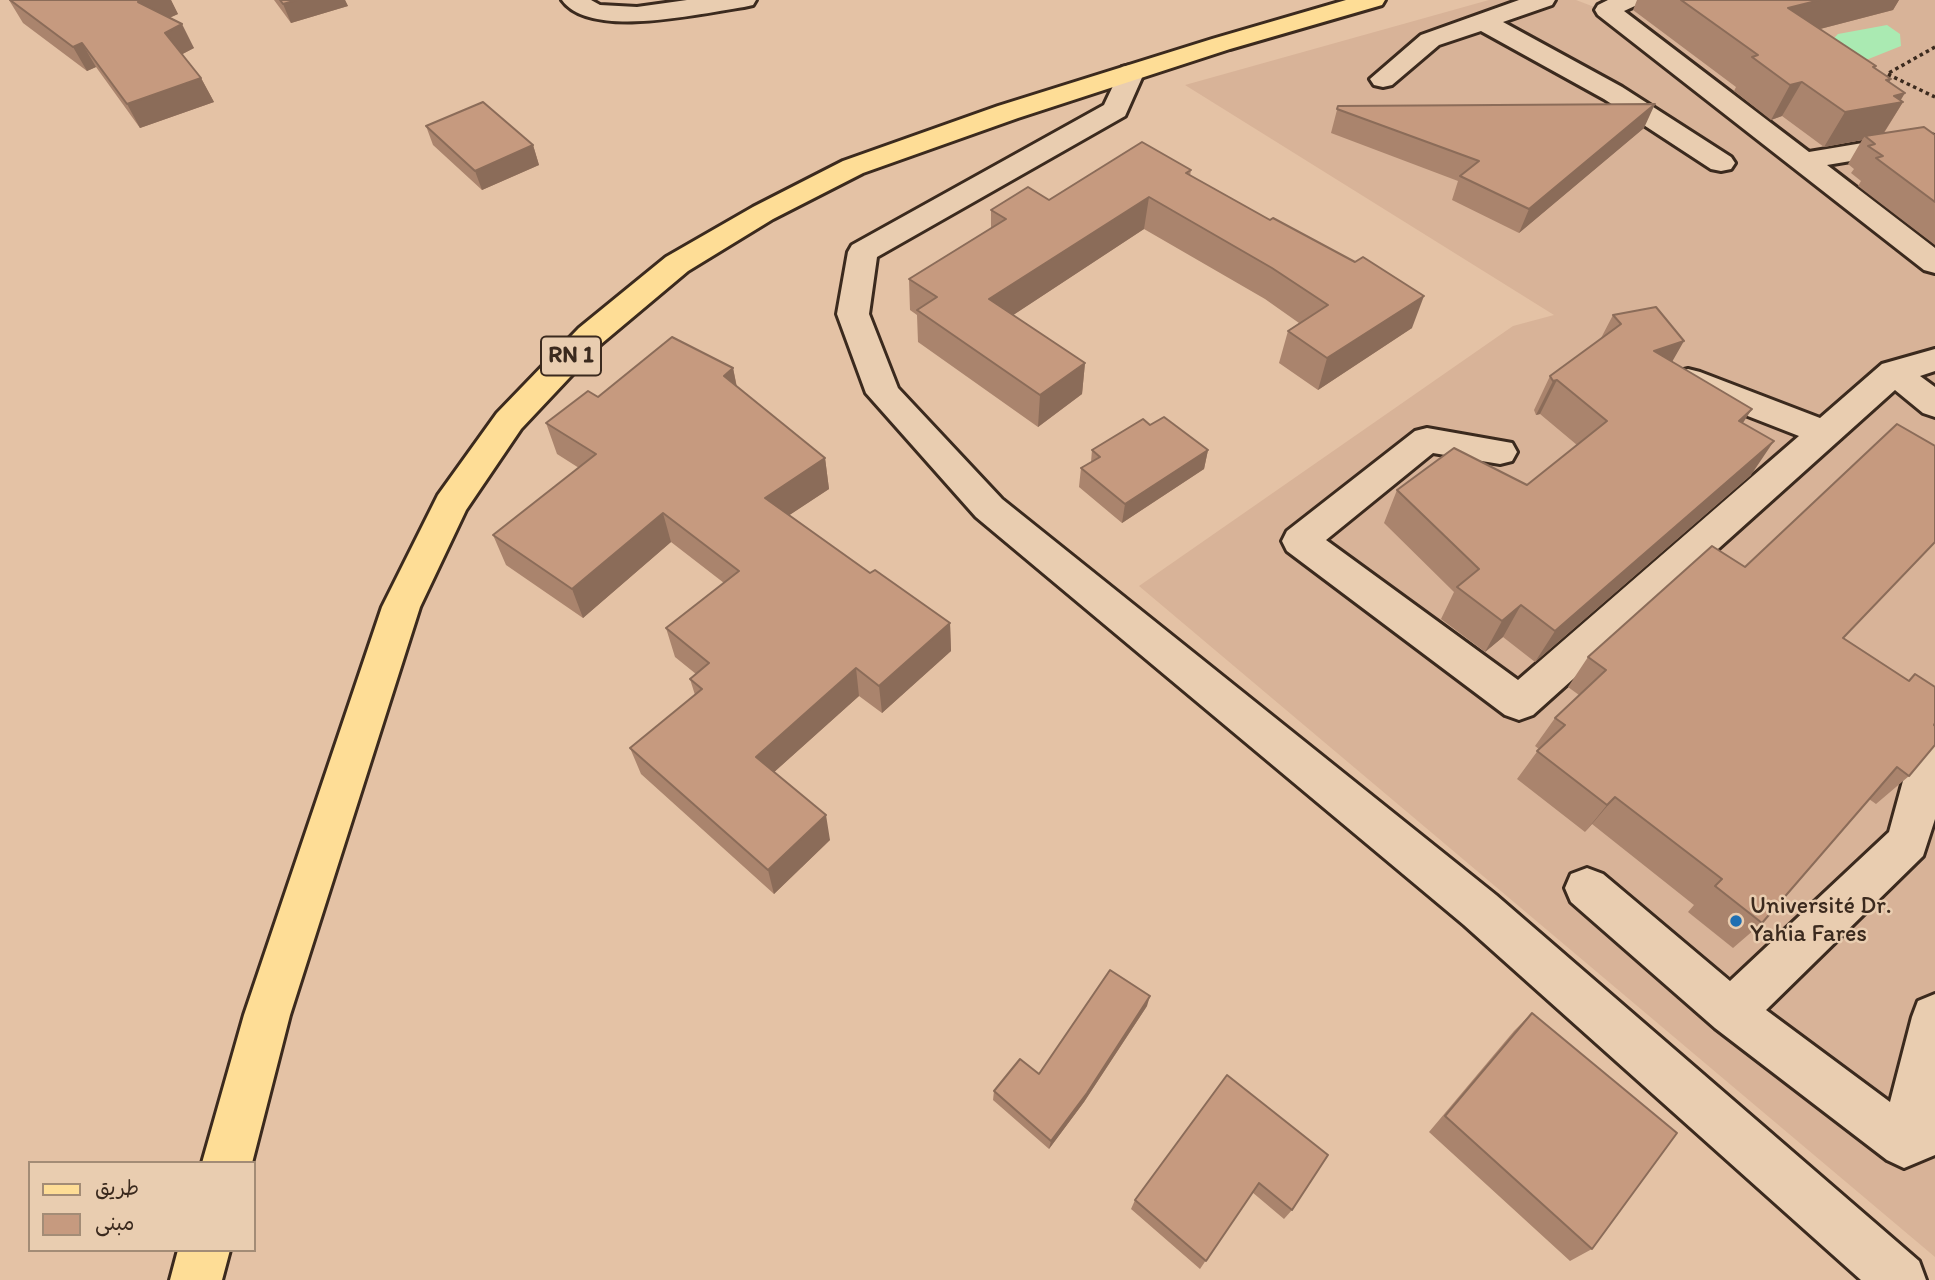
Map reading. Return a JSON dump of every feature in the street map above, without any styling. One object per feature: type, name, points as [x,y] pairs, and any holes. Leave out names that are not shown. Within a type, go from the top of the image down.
[{"type":"main road","name":"RN 1","points":[[228,1161],[267,1015],[401,607],[451,504],[509,422],[600,328],[677,264],[762,213],[853,167],[1008,112],[1373,0]]},
{"type":"main road","points":[[196,1280],[203,1252]]},
{"type":"street","points":[[574,0],[594,12],[637,15],[744,0]]},
{"type":"street","points":[[1383,79],[1430,40],[1543,0]]},
{"type":"street","points":[[1628,0],[1607,10],[1935,263]]},
{"type":"street","points":[[1482,21],[1614,93],[1721,163]]},
{"type":"street","points":[[1130,73],[1115,110],[863,252],[853,314],[883,393],[989,508],[1480,910],[1900,1280]]},
{"type":"street","points":[[1803,161],[1931,140]]},
{"type":"street","points":[[1500,452],[1427,440],[1300,541],[1519,703],[1894,372],[1935,360]]},
{"type":"street","points":[[1894,372],[1935,405]]},
{"type":"street","points":[[1688,380],[1825,433]]},
{"type":"street","points":[[1731,1012],[1908,842],[1935,737]]},
{"type":"street","points":[[1587,888],[1731,1012],[1919,1137],[1935,1017]]},
{"type":"path","points":[[1935,47],[1887,74],[1935,97]]},
{"type":"shaded area","name":"Université Dr. Yahia Fares","points":[[1489,0],[1576,0],[1597,8],[1611,0],[1935,0],[1935,1257],[1139,586],[1513,326],[1554,315],[1185,85]]},
{"type":"green space","points":[[1887,25],[1900,34],[1901,46],[1866,60],[1854,52],[1829,43],[1838,34]]},
{"type":"building","points":[[10,0],[143,0],[138,2],[182,24],[165,33],[201,78],[127,104],[82,43],[73,47]]},
{"type":"building","points":[[280,0],[297,0],[283,4]]},
{"type":"building","points":[[1681,0],[1820,0],[1788,8],[1876,66],[1873,67],[1891,79],[1886,80],[1905,93],[1894,96],[1903,102],[1845,112],[1802,82],[1790,85],[1752,57],[1758,55]]},
{"type":"building","points":[[483,102],[533,145],[475,171],[426,126]]},
{"type":"building","points":[[1655,104],[1529,209],[1460,176],[1479,161],[1337,109],[1338,106]]},
{"type":"building","points":[[1924,127],[1935,135],[1935,202],[1876,158],[1883,156],[1868,146],[1875,144],[1865,136]]},
{"type":"building","points":[[1142,142],[1191,170],[1186,173],[1270,220],[1273,218],[1355,262],[1363,257],[1424,296],[1327,358],[1288,331],[1328,305],[1272,268],[1149,197],[989,299],[1085,363],[1040,395],[917,310],[937,297],[909,279],[1006,219],[991,210],[1028,187],[1049,200]]},
{"type":"building","points":[[1656,307],[1684,341],[1654,351],[1752,409],[1739,421],[1774,441],[1555,631],[1521,605],[1502,621],[1457,587],[1479,569],[1397,490],[1454,448],[1527,485],[1607,421],[1550,376],[1621,324],[1613,315]]},
{"type":"building","points":[[672,337],[733,368],[724,376],[825,458],[765,498],[870,573],[875,570],[950,623],[879,686],[856,668],[756,757],[826,815],[768,870],[630,748],[702,689],[690,679],[709,663],[666,628],[739,571],[663,513],[572,589],[493,535],[596,454],[546,423],[588,391],[598,397]]},
{"type":"building","points":[[1164,417],[1208,450],[1125,504],[1081,468],[1100,457],[1092,450],[1143,419],[1150,425]]},
{"type":"building","points":[[1897,424],[1935,446],[1935,542],[1843,638],[1909,681],[1915,674],[1935,687],[1935,745],[1909,776],[1897,767],[1762,923],[1715,886],[1722,879],[1615,797],[1607,805],[1537,751],[1565,725],[1555,718],[1606,670],[1588,657],[1712,546],[1745,567]]},
{"type":"building","points":[[1110,970],[1150,996],[1087,1093],[1051,1141],[994,1091],[1020,1059],[1039,1074]]},
{"type":"building","points":[[1532,1013],[1677,1133],[1592,1249],[1445,1116]]},
{"type":"building","points":[[1227,1075],[1328,1155],[1292,1210],[1259,1183],[1206,1261],[1135,1200]]},
{"type":"place","name":"Université Dr. Yahia Fares","points":[[1736,921]]}]
